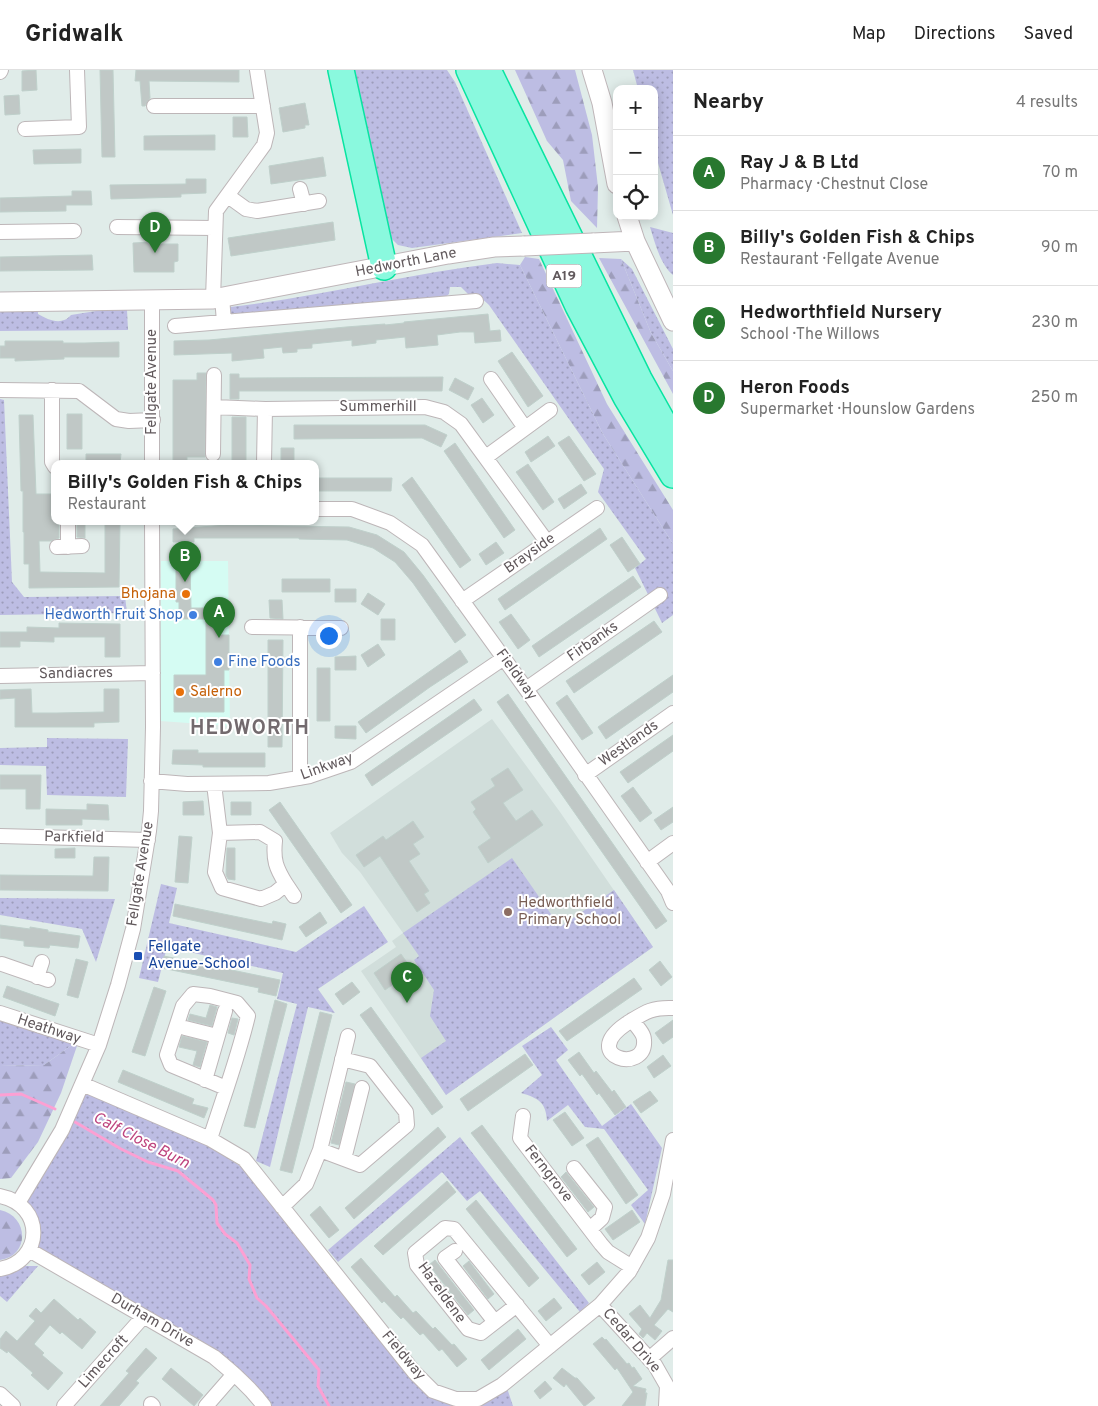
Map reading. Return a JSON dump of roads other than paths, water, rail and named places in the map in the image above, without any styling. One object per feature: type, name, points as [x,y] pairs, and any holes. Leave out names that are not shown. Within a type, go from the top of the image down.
[{"type":"highway","points":[[341,70],[384,267]]},
{"type":"highway","points":[[458,70],[482,118],[516,176]]},
{"type":"highway","name":"A19","points":[[483,70],[516,176],[578,306],[626,397],[673,475]]},
{"type":"highway","name":"A19","points":[[483,70],[639,379],[673,440]]},
{"type":"street","points":[[25,129],[79,128],[77,70]]},
{"type":"street","points":[[224,322],[217,298],[216,211],[264,145],[267,133],[257,70]]},
{"type":"street","points":[[592,70],[602,103],[615,175]]},
{"type":"street","points":[[154,106],[263,106]]},
{"type":"street","points":[[300,189],[304,204]]},
{"type":"street","points":[[228,196],[246,209],[257,211],[319,201]]},
{"type":"street","points":[[628,220],[635,242],[671,312]]},
{"type":"street","points":[[117,228],[215,228]]},
{"type":"street","points":[[0,232],[74,230]]},
{"type":"street","name":"Hedworth Lane","points":[[0,302],[217,298],[494,247],[635,242]]},
{"type":"street","points":[[176,326],[458,296],[476,301]]},
{"type":"street","name":"Fellgate Avenue","points":[[152,300],[152,460]]},
{"type":"street","points":[[213,454],[214,375]]},
{"type":"street","points":[[491,379],[525,428]]},
{"type":"street","points":[[0,390],[79,391],[116,419],[129,421],[153,420]]},
{"type":"street","points":[[52,390],[52,460]]},
{"type":"street","name":"Summerhill","points":[[214,407],[425,406],[444,412],[461,424],[547,542]]},
{"type":"street","points":[[264,460],[265,408]]},
{"type":"street","points":[[486,457],[550,410]]},
{"type":"street","name":"Brayside","points":[[462,601],[597,508]]},
{"type":"street","name":"Fieldway","points":[[319,509],[352,509],[390,523],[422,545],[668,891],[673,903]]},
{"type":"street","points":[[68,525],[69,547]]},
{"type":"street","name":"Fellgate Avenue","points":[[18,1202],[62,1130],[99,1045],[118,986],[133,929],[151,811],[153,673],[152,525]]},
{"type":"street","name":"Firbanks","points":[[526,689],[659,594]]},
{"type":"street","points":[[252,627],[341,627]]},
{"type":"street","points":[[300,627],[300,778]]},
{"type":"street","name":"Linkway","points":[[151,781],[214,784],[269,783],[310,776],[351,762],[504,658]]},
{"type":"street","name":"Sandiacres","points":[[0,676],[153,673]]},
{"type":"street","name":"Westlands","points":[[585,774],[673,713]]},
{"type":"street","points":[[214,784],[220,833],[216,872],[222,888],[261,899],[275,893],[286,884]]},
{"type":"street","points":[[220,833],[260,832],[275,841],[273,856],[277,869],[294,896]]},
{"type":"street","name":"Parkfield","points":[[0,836],[148,840]]},
{"type":"street","points":[[647,862],[673,843]]},
{"type":"street","points":[[1,966],[43,978],[42,962]]},
{"type":"street","points":[[210,1139],[226,1088],[248,1016],[237,1003],[193,994],[183,1006],[168,1056],[171,1065],[226,1088]]},
{"type":"street","points":[[632,1020],[652,1010],[673,1008]]},
{"type":"street","points":[[205,1080],[225,1011]]},
{"type":"street","name":"Heathway","points":[[0,1013],[99,1045]]},
{"type":"street","points":[[185,1028],[217,1036]]},
{"type":"street","points":[[282,1207],[306,1184],[320,1150],[348,1036]]},
{"type":"street","points":[[320,1150],[360,1165],[406,1125],[406,1112],[370,1066],[342,1059]]},
{"type":"street","name":"Fieldway","points":[[82,1084],[210,1139],[244,1159],[414,1372],[433,1391],[456,1399],[478,1399],[502,1385],[600,1306],[629,1272],[648,1238],[663,1194],[673,1140]]},
{"type":"street","points":[[344,1159],[362,1088]]},
{"type":"street","name":"Ferngrove","points":[[522,1116],[520,1138],[608,1252],[632,1267]]},
{"type":"street","name":"Ferngrove","points":[[574,1168],[605,1207],[602,1218],[590,1229]]},
{"type":"street","points":[[0,1196],[18,1202],[25,1209],[34,1226],[34,1236],[29,1250],[21,1259],[10,1266],[0,1269]]},
{"type":"street","name":"Hazeldene","points":[[517,1305],[481,1333],[468,1330],[417,1265],[415,1254],[445,1228],[454,1228],[517,1305],[550,1346]]},
{"type":"street","name":"Durham Drive","points":[[29,1250],[214,1357],[257,1396],[264,1406]]},
{"type":"street","name":"Hazeldene","points":[[455,1251],[446,1258],[495,1322]]},
{"type":"street","name":"Cedar Drive","points":[[600,1306],[655,1365],[667,1386],[666,1406]]},
{"type":"street","name":"Limecroft","points":[[64,1406],[143,1317]]},
{"type":"street","points":[[649,1359],[673,1338]]},
{"type":"street","points":[[206,1406],[234,1374]]},
{"type":"waterway","name":"Calf Close Burn","points":[[0,1095],[21,1094],[55,1109]]},
{"type":"waterway","name":"Calf Close Burn","points":[[75,1122],[121,1149],[148,1162],[178,1171],[213,1200],[216,1205],[217,1223],[225,1234],[237,1243],[250,1265],[249,1279],[257,1298],[266,1306],[319,1370],[318,1386],[329,1406]]},
{"type":"place","name":"Heron Foods","points":[[155,253]]},
{"type":"place","name":"Billy's Golden Fish & Chips","points":[[185,582]]},
{"type":"place","name":"Bhojana","points":[[186,594]]},
{"type":"place","name":"Hedworth Fruit Shop","points":[[193,615]]},
{"type":"place","name":"Ray J & B Ltd","points":[[219,638]]},
{"type":"place","name":"Fine Foods","points":[[218,662]]},
{"type":"place","name":"Salerno","points":[[180,692]]},
{"type":"place","name":"Hedworthfield Primary School","points":[[508,912]]},
{"type":"place","name":"Fellgate Avenue-School","points":[[138,956]]},
{"type":"place","name":"Hedworthfield Nursery","points":[[407,1003]]},
{"type":"district","name":"HEDWORTH","points":[[250,729]]}]
